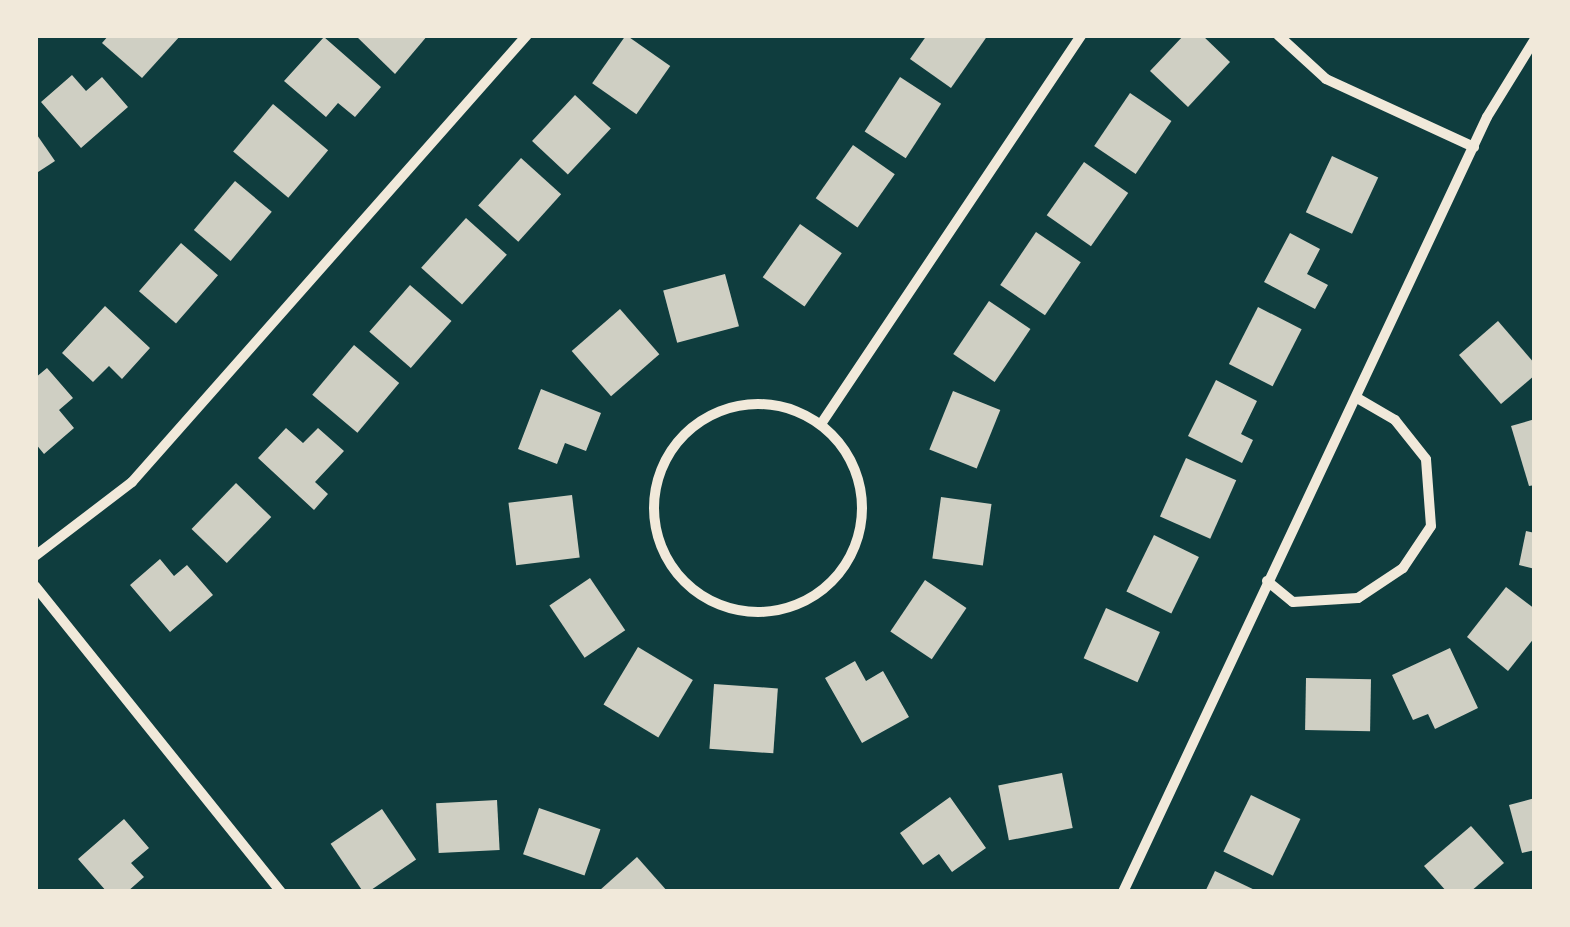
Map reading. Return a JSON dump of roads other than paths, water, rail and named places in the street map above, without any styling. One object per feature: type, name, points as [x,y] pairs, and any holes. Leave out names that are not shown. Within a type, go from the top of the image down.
[{"type":"street","points":[[35,556],[132,482],[527,35]]},
{"type":"street","points":[[821,424],[1081,35]]},
{"type":"street","points":[[1278,35],[1326,79],[1474,147]]},
{"type":"street","points":[[1123,892],[1266,581],[1474,147],[1535,39]]},
{"type":"street","points":[[1266,581],[1293,602],[1358,598],[1403,568],[1431,526],[1426,459],[1395,420],[1357,398]]},
{"type":"street","points":[[760,403],[821,424],[860,484],[852,555],[830,584],[765,612],[696,592],[658,536],[660,472],[675,444],[714,414],[760,403]]},
{"type":"street","points":[[35,586],[281,892]]}]
